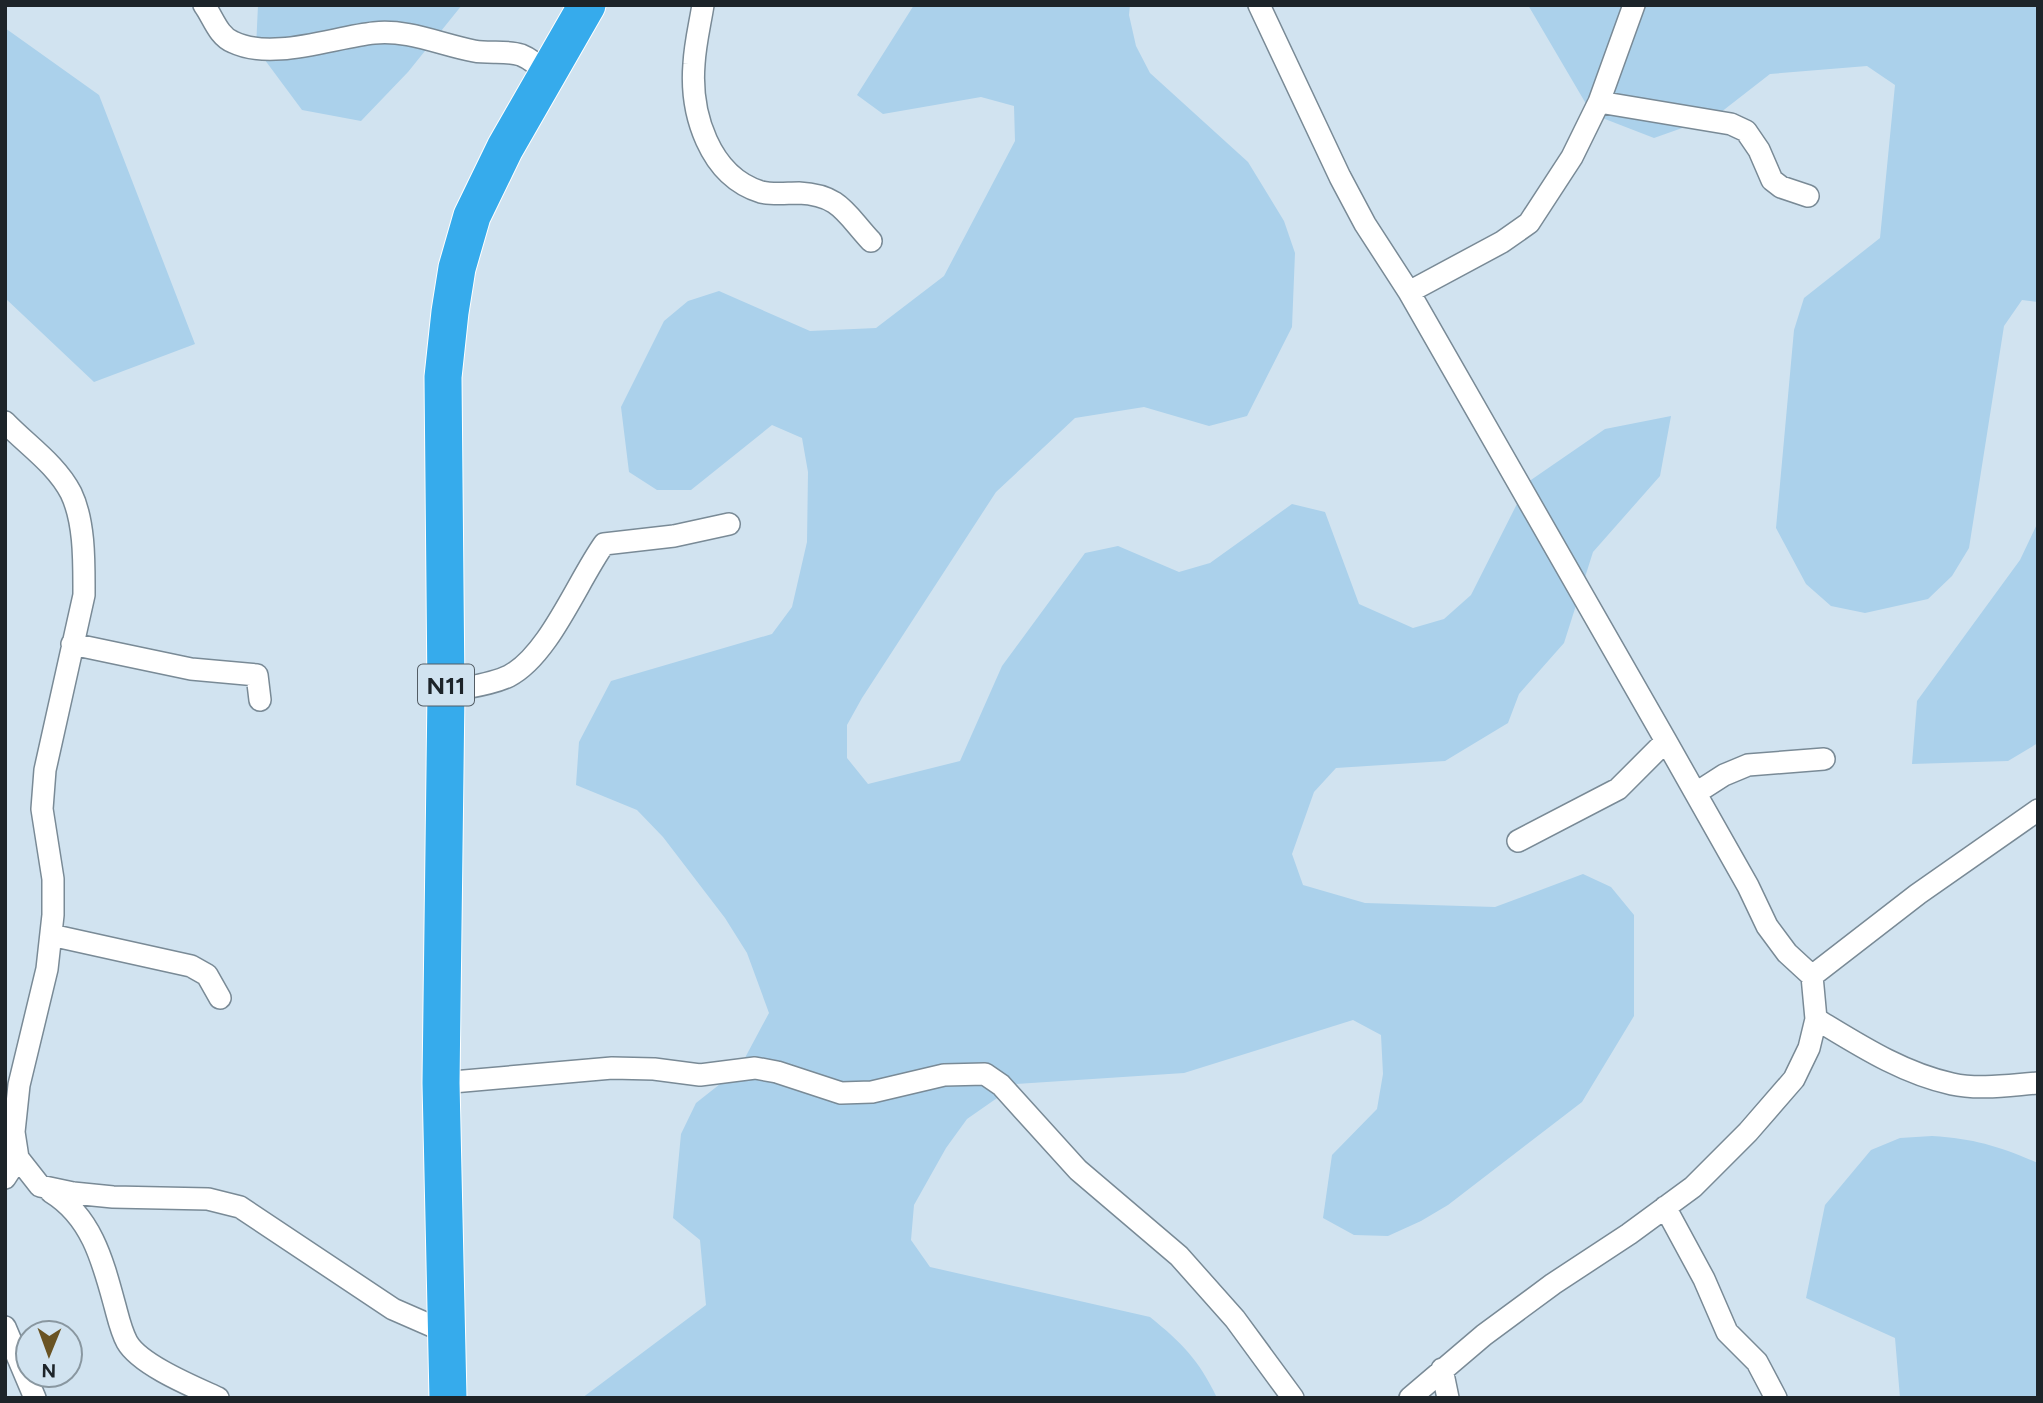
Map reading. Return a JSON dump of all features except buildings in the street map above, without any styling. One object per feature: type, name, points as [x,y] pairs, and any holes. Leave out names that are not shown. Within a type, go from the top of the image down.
[{"type":"highway","name":"N11","points":[[448,1398],[441,1083],[446,692],[443,377],[457,268],[472,216],[505,148],[587,5]]},
{"type":"street","points":[[204,5],[219,31],[232,42],[256,48],[288,48],[378,32],[410,35],[477,52],[517,54],[528,58],[547,74]]},
{"type":"street","points":[[704,5],[694,64],[696,108],[706,138],[722,168],[740,184],[764,193],[823,195],[835,202],[871,242]]},
{"type":"street","points":[[1259,5],[1365,224],[1409,292],[1696,793],[1767,926],[1787,953],[1812,976],[1816,1019],[1809,1048],[1794,1080],[1748,1132],[1702,1178],[1629,1234],[1553,1284],[1442,1369],[1410,1398]]},
{"type":"street","points":[[1409,292],[1502,242],[1529,222],[1572,157],[1599,102],[1634,5]]},
{"type":"street","points":[[1599,102],[1731,124],[1746,131],[1759,150],[1772,180],[1781,187],[1808,196]]},
{"type":"street","points":[[5,422],[43,457],[71,494],[79,521],[84,572],[84,595],[45,770],[42,810],[53,879],[51,935],[47,969],[19,1085],[14,1132],[18,1158],[40,1186],[64,1200],[81,1217],[102,1255],[127,1343],[140,1357],[184,1383],[218,1398]]},
{"type":"street","points":[[446,692],[507,677],[527,665],[604,544],[674,536],[729,524]]},
{"type":"street","points":[[72,644],[191,669],[257,674],[260,699]]},
{"type":"street","points":[[1518,841],[1618,789],[1666,741]]},
{"type":"street","points":[[1696,793],[1724,775],[1748,765],[1824,759]]},
{"type":"street","points":[[1812,976],[1918,894],[2038,810]]},
{"type":"street","points":[[51,935],[191,966],[207,975],[220,998]]},
{"type":"street","points":[[1816,1019],[1885,1060],[1953,1084],[1994,1086],[2038,1083]]},
{"type":"street","points":[[441,1083],[612,1068],[654,1069],[700,1076],[755,1068],[841,1093],[872,1092],[944,1074],[985,1073],[1001,1085],[1078,1170],[1179,1256],[1235,1319],[1293,1398]]},
{"type":"street","points":[[5,1178],[18,1158]]},
{"type":"street","points":[[40,1186],[113,1197],[208,1199],[240,1207],[393,1309],[448,1334]]},
{"type":"street","points":[[1665,1207],[1704,1279],[1727,1332],[1756,1362],[1776,1398]]},
{"type":"street","points":[[5,1327],[35,1398]]},
{"type":"street","points":[[1442,1369],[1448,1398]]},
{"type":"shaded area","points":[[258,5],[462,5],[408,72],[361,121],[302,110],[256,48]]},
{"type":"shaded area","points":[[914,5],[1130,5],[1129,15],[1136,46],[1150,73],[1248,162],[1284,221],[1295,253],[1292,327],[1247,416],[1209,426],[1144,407],[1075,418],[996,492],[862,698],[847,725],[847,758],[868,784],[960,761],[1002,666],[1085,553],[1118,546],[1179,572],[1210,563],[1292,504],[1325,512],[1359,604],[1413,628],[1444,619],[1471,595],[1528,482],[1605,429],[1671,416],[1660,476],[1593,552],[1564,643],[1519,694],[1508,723],[1445,761],[1336,768],[1314,792],[1292,854],[1303,885],[1365,903],[1495,907],[1583,874],[1611,887],[1634,915],[1634,1016],[1582,1102],[1448,1205],[1388,1236],[1354,1235],[1323,1218],[1332,1155],[1377,1109],[1383,1074],[1381,1035],[1353,1020],[1184,1073],[1001,1085],[1000,1096],[967,1119],[946,1148],[914,1205],[911,1240],[930,1267],[1150,1317],[1189,1353],[1217,1398],[582,1398],[706,1305],[700,1240],[673,1218],[681,1134],[696,1103],[739,1069],[769,1013],[747,953],[725,918],[663,837],[637,810],[576,785],[579,742],[611,681],[772,634],[792,607],[807,542],[808,472],[802,438],[772,425],[691,490],[657,490],[629,472],[621,407],[664,321],[688,301],[719,291],[810,331],[876,328],[944,276],[1015,141],[1014,106],[981,97],[883,114],[857,95]]},
{"type":"shaded area","points":[[1528,5],[2038,5],[2038,302],[2022,300],[2004,326],[1969,548],[1952,576],[1928,599],[1865,613],[1831,606],[1806,584],[1776,528],[1794,330],[1804,298],[1880,238],[1895,85],[1867,66],[1770,74],[1716,116],[1654,138],[1592,114]]},
{"type":"shaded area","points":[[5,28],[99,95],[195,344],[94,382],[5,298]]},
{"type":"shaded area","points":[[2038,522],[2038,743],[2008,761],[1912,764],[1917,701],[2020,560]]},
{"type":"shaded area","points":[[1932,1136],[1987,1144],[2038,1163],[2038,1398],[1900,1398],[1895,1338],[1806,1298],[1825,1205],[1871,1150],[1900,1138]]}]
